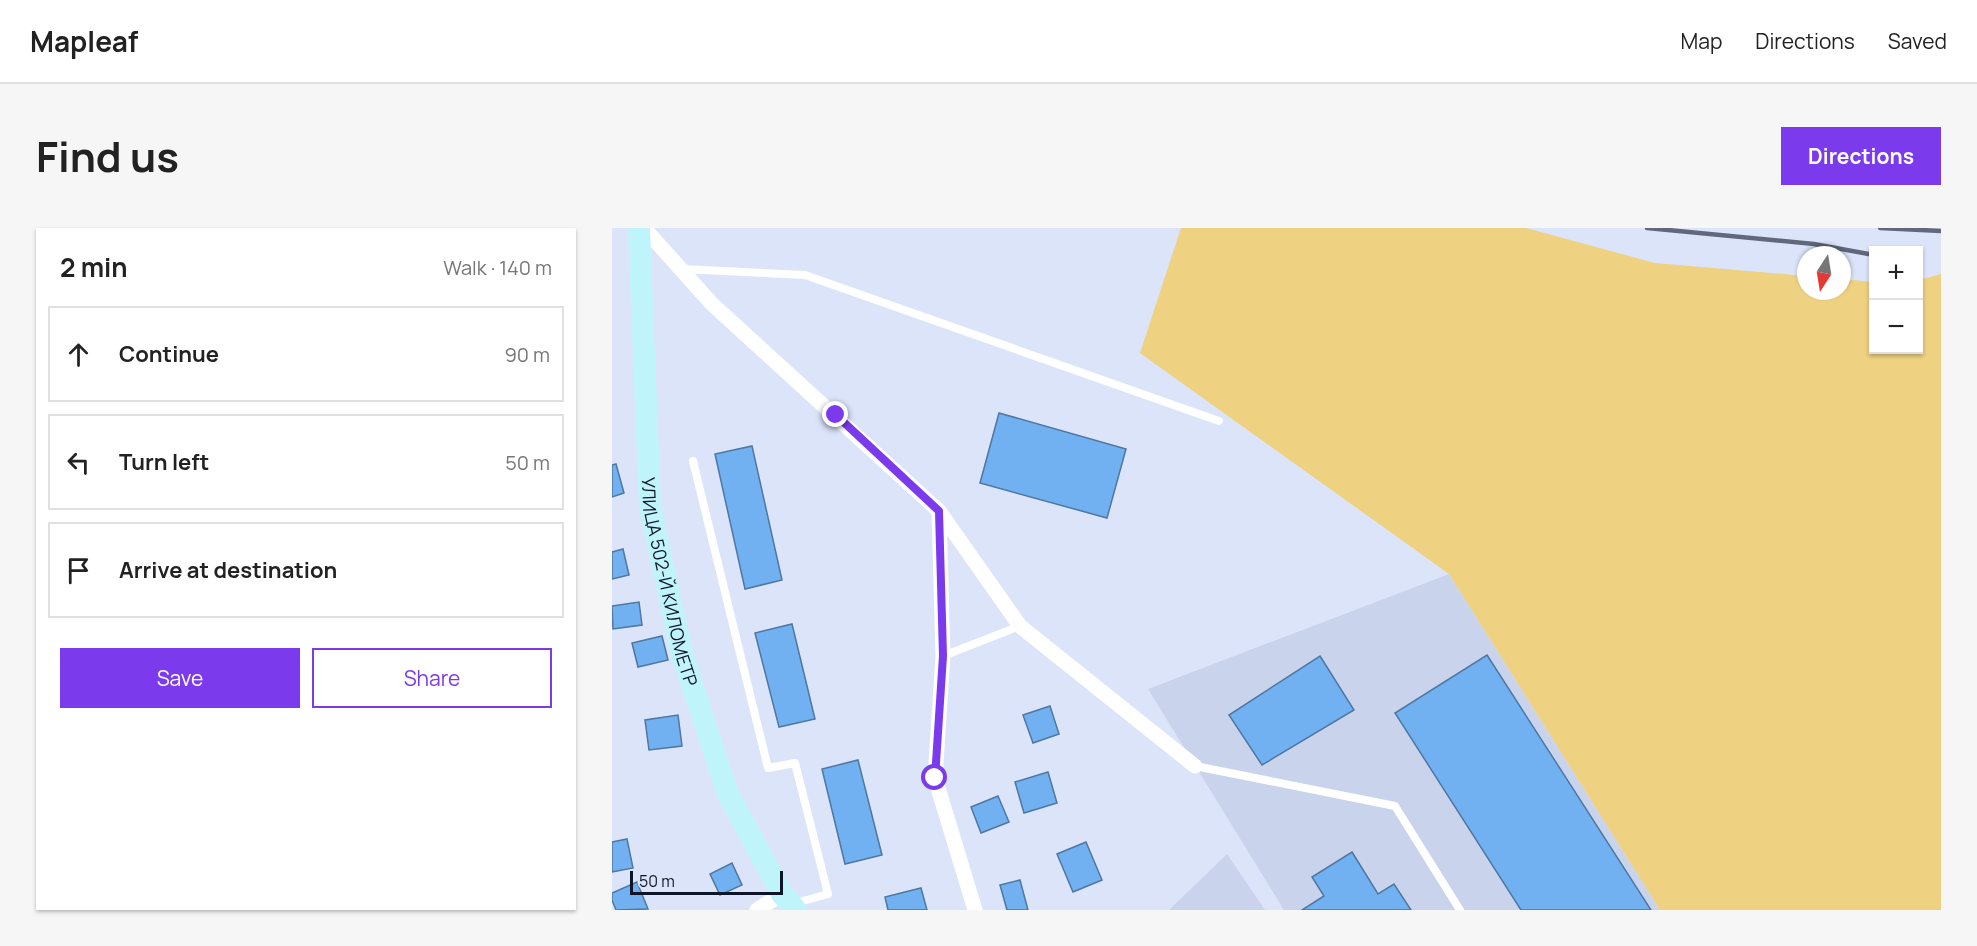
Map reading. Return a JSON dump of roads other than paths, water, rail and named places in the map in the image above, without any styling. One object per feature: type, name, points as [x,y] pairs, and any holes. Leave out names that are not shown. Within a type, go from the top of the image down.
[{"type":"street","name":"УЛИЦА 502-Й КИЛОМЕТР","points":[[639,228],[650,507],[682,654],[728,794],[790,903]]},
{"type":"street","points":[[644,228],[712,304],[939,511],[1020,626],[1195,766]]},
{"type":"street","points":[[939,511],[943,656],[935,778],[975,910]]},
{"type":"street","points":[[757,910],[790,903]]},
{"type":"lane","points":[[681,269],[805,275],[1219,421]]},
{"type":"lane","points":[[693,461],[768,768],[795,763],[828,894],[790,903]]},
{"type":"lane","points":[[943,656],[1020,626]]},
{"type":"lane","points":[[1195,766],[1395,806],[1460,910]]},
{"type":"railway","points":[[1647,228],[1814,244],[1869,254]]},
{"type":"railway","points":[[1880,228],[1941,231]]}]
